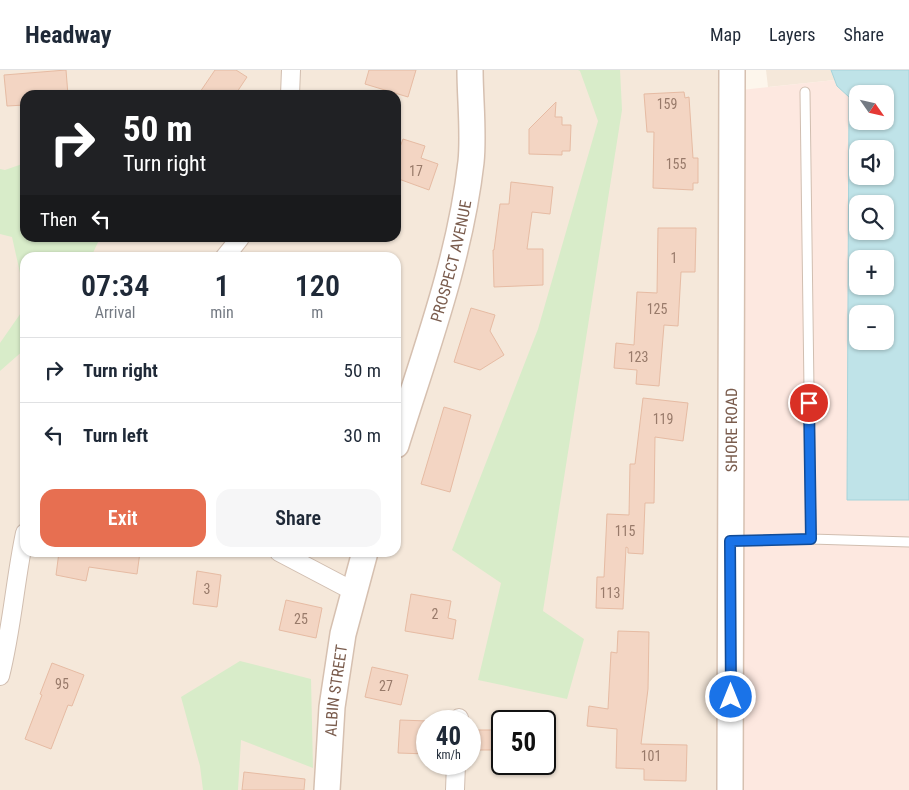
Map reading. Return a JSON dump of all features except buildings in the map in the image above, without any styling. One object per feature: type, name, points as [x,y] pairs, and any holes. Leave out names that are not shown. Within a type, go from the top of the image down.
[{"type":"main road","name":"PROSPECT AVENUE","points":[[401,429],[454,257],[463,217],[471,159],[470,70]]},
{"type":"main road","name":"SHORE ROAD","points":[[730,790],[732,70]]},
{"type":"main road","points":[[354,592],[364,557]]},
{"type":"main road","name":"ALBIN STREET","points":[[327,790],[332,706],[343,634],[354,592]]},
{"type":"street","points":[[290,90],[291,70]]},
{"type":"street","points":[[229,252],[237,242]]},
{"type":"street","points":[[0,676],[7,648],[20,556]]},
{"type":"street","points":[[288,557],[354,592]]},
{"type":"street","points":[[455,790],[456,775]]},
{"type":"lane","points":[[805,92],[811,539]]},
{"type":"lane","points":[[730,541],[811,539],[909,542]]},
{"type":"shaded area","points":[[0,70],[732,70],[725,790],[0,790]]},
{"type":"shaded area","points":[[766,70],[831,70],[835,80],[768,87]]},
{"type":"shaded area","points":[[835,80],[837,86],[849,97],[847,499],[909,500],[909,790],[725,790],[732,91]]},
{"type":"green space","points":[[578,70],[620,70],[622,110],[543,611],[584,639],[567,699],[478,680],[501,583],[452,550],[538,329],[598,121]]},
{"type":"green space","points":[[20,165],[20,242],[98,242],[93,252],[20,252],[20,273],[12,237],[0,234],[0,169],[5,170]]},
{"type":"green space","points":[[20,314],[20,353],[0,371],[0,343]]},
{"type":"green space","points":[[240,661],[311,679],[313,768],[241,740],[238,790],[203,790],[200,766],[181,697]]},
{"type":"water","points":[[831,70],[909,70],[909,500],[847,500],[849,97],[837,86]]},
{"type":"route","points":[[731,697],[730,541],[811,539],[809,403]]}]
